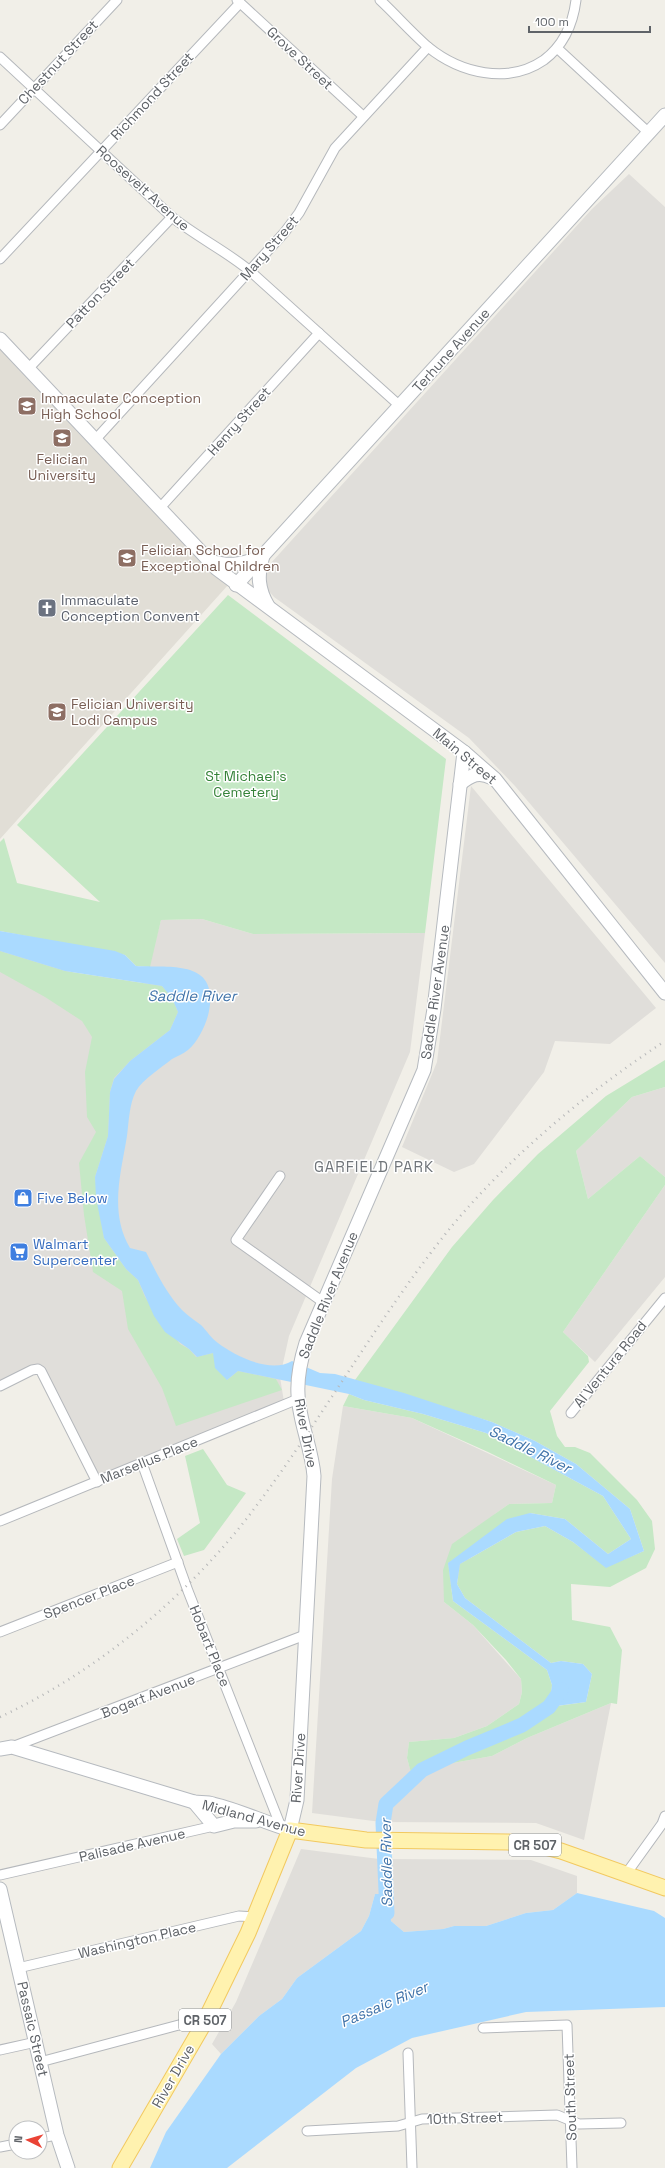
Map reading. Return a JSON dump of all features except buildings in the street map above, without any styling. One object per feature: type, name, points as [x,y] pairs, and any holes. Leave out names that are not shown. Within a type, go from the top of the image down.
[{"type":"main road","name":"Midland Avenue","points":[[285,1828],[398,1842],[524,1843],[561,1851],[665,1888]]},
{"type":"main road","name":"River Drive","points":[[120,2168],[203,2025],[255,1917],[285,1828]]},
{"type":"street","name":"Chestnut Street","points":[[0,124],[117,0]]},
{"type":"street","points":[[380,0],[428,47],[468,69],[495,74],[526,69],[539,63],[557,48],[569,29],[576,0]]},
{"type":"street","name":"Grove Street","points":[[239,1],[363,116]]},
{"type":"street","name":"Richmond Street","points":[[0,259],[239,1]]},
{"type":"street","name":"Mary Street","points":[[95,440],[250,271],[299,213],[335,148],[428,47]]},
{"type":"street","points":[[557,48],[656,129]]},
{"type":"street","name":"Roosevelt Avenue","points":[[0,57],[172,217],[198,236],[232,256],[400,406]]},
{"type":"street","name":"Terhune Avenue","points":[[236,585],[656,129],[665,115]]},
{"type":"street","name":"Patton Street","points":[[28,370],[172,217]]},
{"type":"street","name":"Henry Street","points":[[159,509],[319,334]]},
{"type":"street","name":"Main Street","points":[[0,339],[208,561],[236,585],[464,752],[495,779],[665,992]]},
{"type":"street","points":[[208,561],[236,565],[247,564],[264,555]]},
{"type":"street","points":[[264,555],[259,574],[259,584],[270,609]]},
{"type":"street","name":"Saddle River Avenue","points":[[299,1376],[302,1356],[323,1302],[424,1070],[434,1014],[464,752]]},
{"type":"street","points":[[460,784],[473,774],[483,774],[495,779]]},
{"type":"street","points":[[280,1176],[236,1240],[323,1302]]},
{"type":"street","name":"Al Ventura Road","points":[[571,1413],[665,1298]]},
{"type":"street","points":[[0,1386],[32,1370],[38,1369],[42,1374],[96,1482]]},
{"type":"street","name":"River Drive","points":[[285,1828],[297,1800],[314,1476],[312,1454],[304,1432],[298,1396],[299,1376]]},
{"type":"street","name":"Marsellus Place","points":[[0,1521],[142,1463],[298,1396]]},
{"type":"street","name":"Hobart Place","points":[[142,1463],[219,1669],[285,1828]]},
{"type":"street","name":"Spencer Place","points":[[0,1632],[178,1562]]},
{"type":"street","name":"Bogart Avenue","points":[[6,1748],[305,1636]]},
{"type":"street","name":"Midland Avenue","points":[[6,1748],[194,1802],[213,1804],[238,1810],[263,1822],[285,1828]]},
{"type":"street","name":"Midland Avenue","points":[[194,1802],[214,1826]]},
{"type":"street","points":[[626,1874],[662,1824],[665,1816]]},
{"type":"street","name":"Palisade Avenue","points":[[0,1875],[234,1821],[263,1822]]},
{"type":"street","name":"Passaic Street","points":[[0,1889],[57,2135],[68,2168]]},
{"type":"street","name":"Washington Place","points":[[18,1968],[239,1916],[255,1917]]},
{"type":"street","points":[[40,2062],[190,2022],[203,2025]]},
{"type":"street","name":"South Street","points":[[483,2028],[567,2025],[572,2168]]},
{"type":"street","points":[[0,2050],[36,2042]]},
{"type":"street","points":[[408,2053],[412,2168]]},
{"type":"street","name":"10th Street","points":[[307,2131],[398,2126],[422,2119],[557,2115],[579,2124],[621,2123]]},
{"type":"street","points":[[48,2137],[57,2135]]},
{"type":"shaded area","points":[[629,174],[665,207],[665,963],[515,786],[469,738],[274,597],[268,590],[265,581],[266,572],[271,563],[592,209]]},
{"type":"shaded area","name":"Felician University Lodi Campus","points":[[0,348],[20,371],[228,585],[0,839]]},
{"type":"shaded area","points":[[471,786],[656,1008],[610,1044],[555,1041],[544,1072],[474,1164],[454,1172],[402,1147],[437,1062]]},
{"type":"shaded area","points":[[202,919],[253,934],[425,933],[410,1052],[289,1336],[280,1377],[284,1402],[97,1479],[39,1365],[0,1384],[0,948],[141,996],[161,920]]},
{"type":"shaded area","points":[[665,1087],[665,1177],[640,1156],[588,1199],[576,1151],[632,1097]]},
{"type":"shaded area","points":[[665,1185],[665,1277],[595,1362],[563,1332]]},
{"type":"shaded area","points":[[343,1406],[412,1418],[556,1485],[552,1503],[509,1504],[495,1514],[444,1602],[473,1625],[521,1679],[522,1692],[519,1704],[487,1726],[454,1738],[409,1742],[407,1758],[414,1783],[436,1766],[492,1756],[527,1738],[611,1703],[584,1840],[536,1823],[381,1822],[312,1813],[332,1479]]},
{"type":"shaded area","points":[[301,1849],[379,1859],[531,1860],[577,1876],[577,1893],[553,1910],[526,1913],[486,1926],[454,1926],[443,1929],[404,1932],[391,1921],[388,1894],[375,1894],[369,1916],[361,1931],[297,1978],[282,1999],[259,2016],[221,2054],[212,2044],[236,2002]]},
{"type":"green space","name":"St Michael's Cemetery","points":[[228,595],[446,759],[425,933],[253,934],[202,919],[161,920],[150,967],[136,966],[125,955],[0,931],[0,842],[4,838],[17,883],[100,902],[17,825]]},
{"type":"green space","points":[[0,951],[65,971],[162,986],[172,998],[178,1012],[170,1030],[130,1061],[114,1078],[110,1092],[108,1136],[95,1177],[104,1238],[126,1269],[138,1280],[145,1297],[180,1344],[189,1349],[196,1357],[213,1353],[227,1380],[238,1371],[276,1379],[282,1390],[176,1426],[162,1388],[128,1329],[122,1291],[93,1272],[84,1215],[79,1163],[96,1132],[87,1117],[85,1072],[92,1037],[82,1021],[45,997],[0,972]]},
{"type":"green space","points":[[665,1060],[665,1087],[632,1097],[576,1151],[588,1199],[640,1156],[665,1177],[665,1185],[563,1332],[588,1356],[589,1362],[550,1411],[557,1436],[565,1447],[575,1447],[590,1453],[637,1500],[652,1521],[655,1549],[646,1568],[610,1587],[571,1584],[572,1620],[610,1627],[622,1650],[617,1704],[611,1703],[527,1738],[492,1756],[436,1766],[414,1784],[407,1758],[409,1742],[454,1738],[487,1726],[519,1704],[522,1692],[521,1679],[506,1660],[473,1625],[444,1602],[443,1570],[452,1544],[509,1504],[552,1503],[556,1485],[488,1452],[412,1418],[343,1406],[349,1394],[364,1400],[423,1414],[486,1433],[603,1496],[631,1539],[608,1554],[565,1519],[530,1513],[448,1563],[453,1601],[547,1670],[552,1685],[550,1707],[586,1702],[592,1674],[583,1664],[561,1661],[551,1663],[465,1598],[457,1584],[460,1564],[516,1532],[545,1526],[573,1542],[606,1567],[644,1551],[630,1509],[576,1464],[535,1441],[492,1422],[355,1380],[452,1247],[493,1200],[538,1154],[606,1096]]},
{"type":"green space","points":[[203,1449],[227,1485],[246,1493],[204,1550],[184,1556],[177,1539],[200,1523],[185,1456]]},
{"type":"water","name":"Saddle River","points":[[0,931],[115,951],[125,955],[136,966],[177,967],[199,974],[207,982],[210,994],[209,1011],[199,1037],[192,1047],[172,1059],[148,1078],[139,1087],[134,1096],[120,1178],[118,1206],[120,1221],[130,1248],[146,1252],[171,1297],[186,1314],[201,1325],[211,1337],[225,1348],[254,1362],[274,1366],[292,1361],[320,1373],[335,1374],[404,1393],[492,1422],[535,1441],[576,1464],[630,1509],[644,1551],[606,1568],[573,1542],[545,1526],[516,1532],[460,1564],[457,1584],[465,1598],[551,1663],[561,1661],[583,1664],[592,1674],[586,1702],[549,1707],[552,1685],[547,1670],[453,1601],[448,1563],[507,1519],[530,1513],[565,1519],[608,1554],[631,1539],[603,1496],[486,1433],[423,1414],[364,1400],[349,1394],[238,1371],[227,1380],[215,1368],[213,1353],[197,1357],[189,1349],[165,1332],[154,1316],[138,1280],[126,1269],[104,1238],[96,1198],[95,1177],[108,1136],[110,1092],[114,1079],[130,1061],[170,1030],[178,1012],[172,998],[162,986],[65,971],[0,951]]},
{"type":"water","name":"Passaic River","points":[[577,1893],[654,1911],[665,1918],[665,2007],[526,2012],[412,2038],[356,2068],[227,2168],[150,2168],[166,2132],[221,2054],[259,2016],[282,1999],[297,1978],[361,1931],[369,1916],[375,1894],[388,1894],[391,1921],[404,1932],[443,1929],[454,1926],[486,1926],[526,1913],[553,1910]]},
{"type":"waterway","name":"Saddle River","points":[[387,1913],[383,1823],[386,1804],[422,1770],[467,1748],[522,1725],[549,1707],[561,1690]]},
{"type":"railway","points":[[0,1717],[34,1700],[99,1659],[130,1636],[188,1584],[240,1527],[268,1490],[396,1300],[451,1227],[499,1174],[551,1126],[635,1061],[665,1041]]},
{"type":"place","name":"Immaculate Conception High School","points":[[27,406]]},
{"type":"place","name":"Felician University","points":[[62,438]]},
{"type":"place","name":"Felician School for Exceptional Children","points":[[127,558]]},
{"type":"place","name":"Immaculate Conception Convent","points":[[47,608]]},
{"type":"place","name":"Felician University Lodi Campus","points":[[57,712]]},
{"type":"place","name":"Five Below","points":[[23,1198]]},
{"type":"place","name":"Walmart Supercenter","points":[[19,1252]]},
{"type":"district","name":"GARFIELD PARK","points":[[374,1166]]}]
